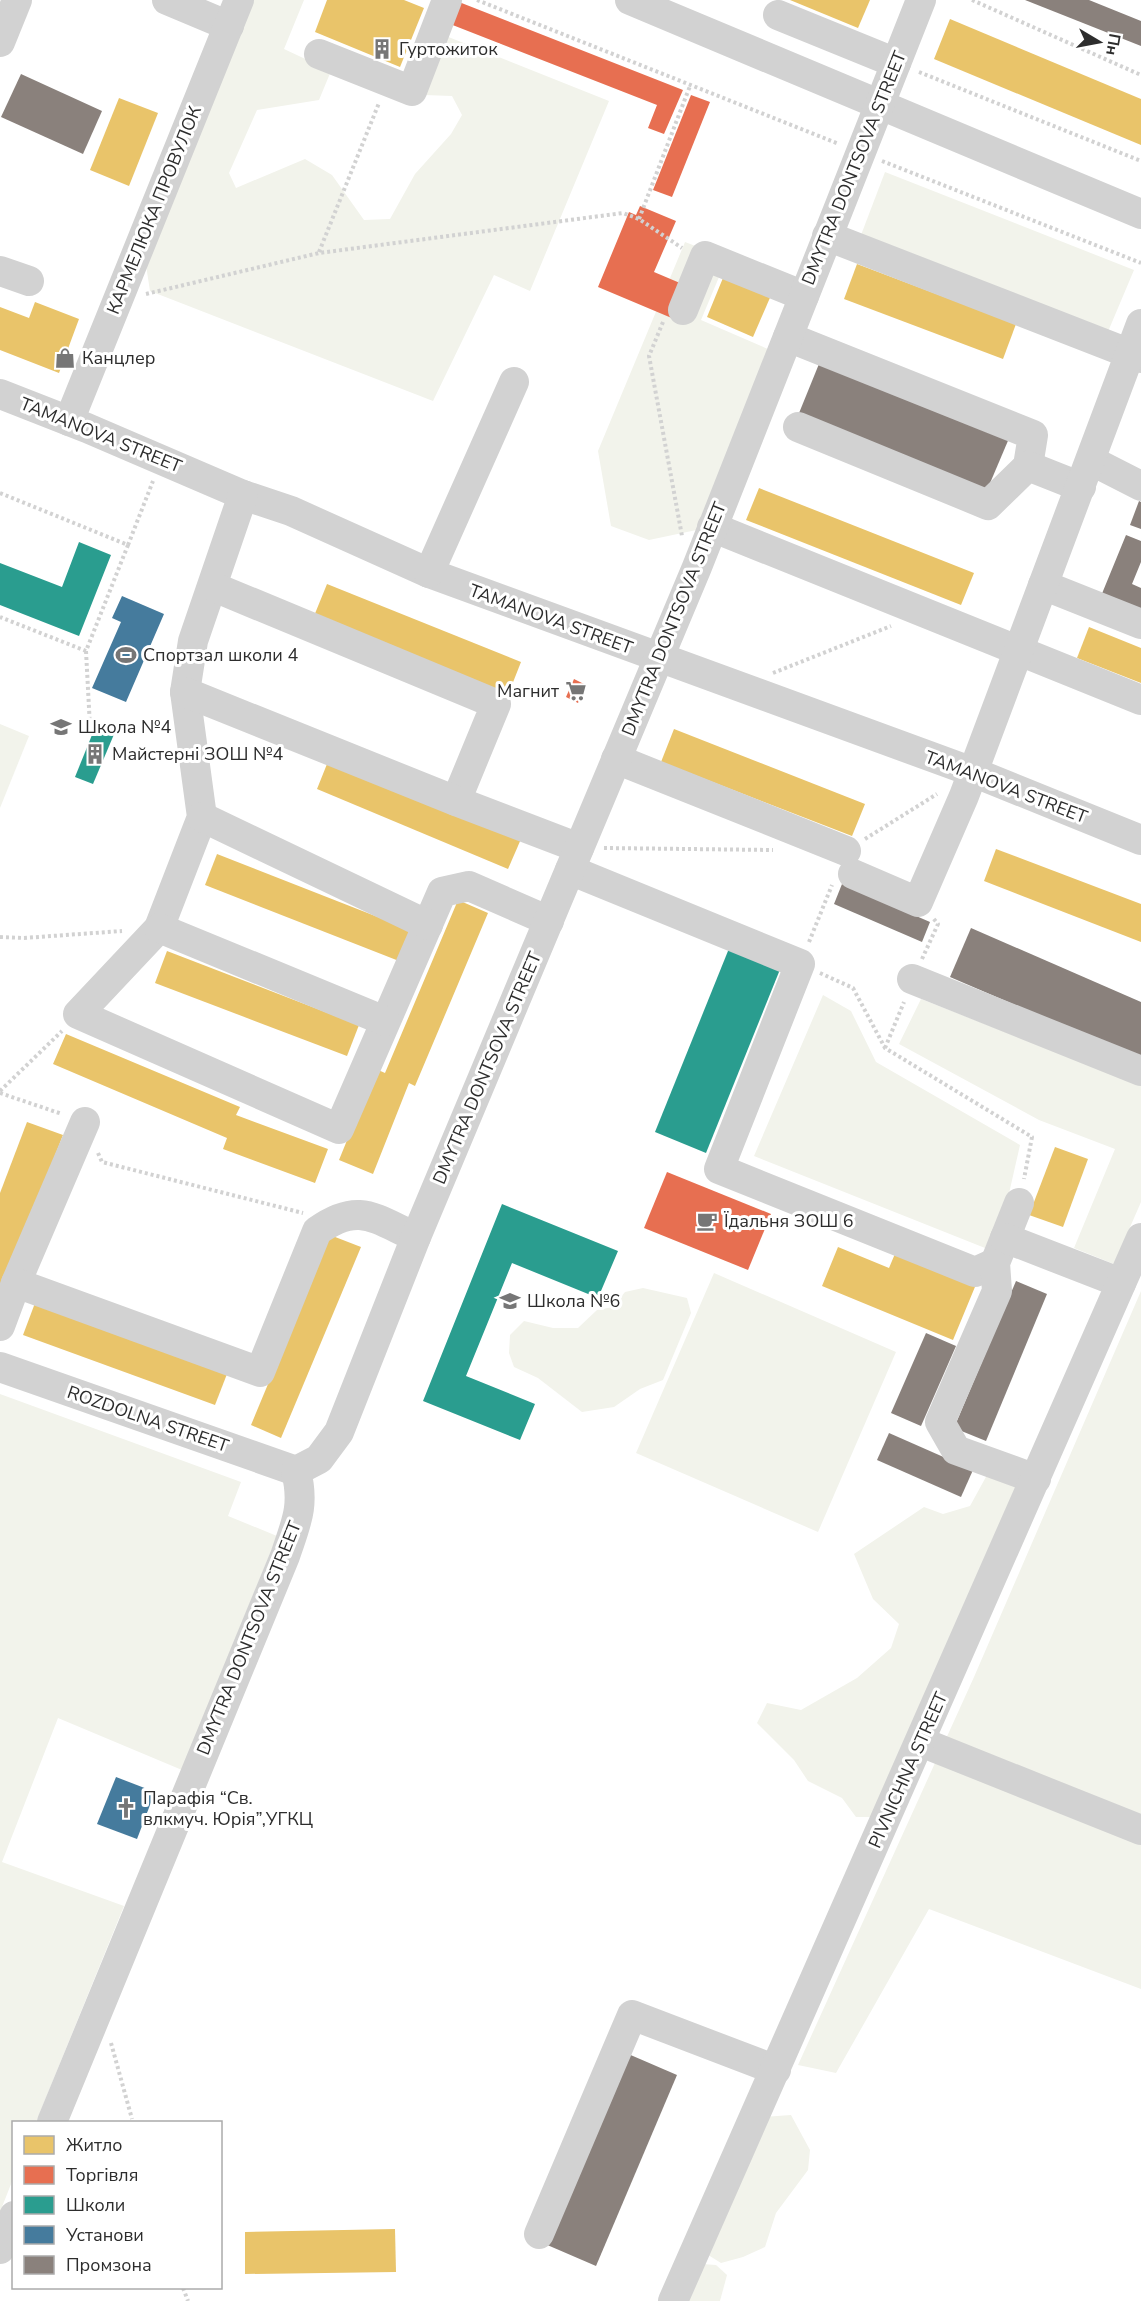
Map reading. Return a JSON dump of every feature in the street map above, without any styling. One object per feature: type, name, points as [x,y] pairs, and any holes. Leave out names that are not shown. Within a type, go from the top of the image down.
[{"type":"street","points":[[0,42],[17,0]]},
{"type":"street","points":[[167,0],[234,13]]},
{"type":"street","points":[[319,54],[412,91],[447,0]]},
{"type":"street","points":[[630,0],[1141,214]]},
{"type":"street","name":"DMYTRA DONTSOVA STREET","points":[[52,2121],[285,1556],[298,1517],[302,1494],[296,1471],[319,1459],[339,1432],[416,1237],[691,581],[878,103],[907,67],[921,0]]},
{"type":"street","name":"КАРМЕЛЮКА ПРОВУЛОК","points":[[69,421],[234,13]]},
{"type":"street","points":[[778,15],[907,67]]},
{"type":"street","points":[[827,236],[1136,356]]},
{"type":"street","points":[[675,313],[705,256],[804,296]]},
{"type":"street","points":[[0,271],[28,281]]},
{"type":"street","points":[[616,759],[850,862],[918,902],[973,772],[1086,474],[1136,356],[1141,324]]},
{"type":"street","points":[[788,337],[1033,435],[1028,466],[988,505],[798,427]]},
{"type":"street","points":[[429,573],[514,382]]},
{"type":"street","name":"TAMANOVA STREET","points":[[0,394],[243,495],[295,500],[429,573],[973,772],[1141,840]]},
{"type":"street","points":[[1028,466],[1086,474],[1141,486]]},
{"type":"street","points":[[243,495],[193,641],[185,692],[202,817],[159,928],[78,1014],[339,1129],[442,892],[469,886],[549,921]]},
{"type":"street","points":[[712,526],[1141,700]]},
{"type":"street","points":[[1043,585],[1141,624]]},
{"type":"street","points":[[213,587],[496,704],[456,801]]},
{"type":"street","points":[[185,692],[456,801],[574,859],[800,964],[719,1169],[975,1272],[1000,1251]]},
{"type":"street","points":[[202,817],[428,925]]},
{"type":"street","points":[[159,928],[386,1022]]},
{"type":"street","points":[[912,979],[1141,1071]]},
{"type":"street","points":[[0,1326],[85,1122]]},
{"type":"street","points":[[1019,1203],[1000,1251],[997,1291],[940,1422],[956,1450],[1036,1479]]},
{"type":"street","points":[[16,1283],[260,1372],[317,1231],[336,1218],[362,1213],[416,1237]]},
{"type":"street","name":"PIVNICHNA STREET","points":[[674,2301],[1141,1238]]},
{"type":"street","points":[[1000,1251],[1121,1283]]},
{"type":"street","name":"ROZDOLNA STREET","points":[[0,1367],[296,1471]]},
{"type":"street","points":[[921,1742],[1141,1830]]},
{"type":"street","points":[[539,2234],[632,2015],[776,2070]]},
{"type":"street","points":[[0,2249],[12,2221]]},
{"type":"path","points":[[477,0],[1141,263]]},
{"type":"path","points":[[972,0],[1141,75]]},
{"type":"path","points":[[907,67],[1141,161]]},
{"type":"path","points":[[318,253],[388,81]]},
{"type":"path","points":[[639,219],[690,86]]},
{"type":"path","points":[[142,295],[318,253],[623,213],[639,219],[683,249]]},
{"type":"path","points":[[675,313],[649,356],[691,581]]},
{"type":"path","points":[[90,727],[86,651],[154,478]]},
{"type":"path","points":[[0,493],[128,545]]},
{"type":"path","points":[[738,687],[922,613]]},
{"type":"path","points":[[0,617],[86,651]]},
{"type":"path","points":[[850,862],[800,964],[853,988],[885,1048],[1032,1137],[1019,1203]]},
{"type":"path","points":[[0,937],[24,938],[159,928]]},
{"type":"path","points":[[78,1014],[0,1092],[85,1122],[102,1162],[306,1214]]},
{"type":"path","points":[[100,2005],[132,2119]]},
{"type":"shaded area","points":[[253,0],[304,0],[284,49],[331,71],[319,100],[257,110],[229,173],[236,188],[305,159],[332,175],[364,220],[390,219],[415,174],[451,134],[462,115],[452,96],[424,95],[446,36],[609,101],[530,291],[494,275],[433,401],[150,291],[145,259]]},
{"type":"shaded area","points":[[885,172],[1134,270],[1107,334],[861,235]]},
{"type":"shaded area","points":[[685,242],[727,258],[701,320],[775,352],[706,528],[649,540],[611,526],[598,451]]},
{"type":"shaded area","points":[[0,724],[29,736],[0,808]]},
{"type":"shaded area","points":[[823,995],[851,1011],[876,1062],[1020,1145],[1008,1198],[985,1248],[754,1156]]},
{"type":"shaded area","points":[[921,999],[1141,1085],[1141,1202],[1114,1264],[1074,1248],[1115,1149],[1039,1120],[899,1044]]},
{"type":"shaded area","points":[[714,1273],[896,1352],[818,1532],[636,1453]]},
{"type":"shaded area","points":[[643,1288],[687,1298],[691,1313],[663,1380],[640,1389],[614,1407],[582,1412],[538,1378],[514,1367],[509,1353],[510,1335],[524,1321],[553,1328],[578,1328],[597,1310],[613,1307],[625,1292]]},
{"type":"shaded area","points":[[1141,1291],[1141,1989],[929,1909],[836,2073],[798,2065],[974,1677]]},
{"type":"shaded area","points":[[0,1394],[241,1482],[228,1516],[277,1536],[182,1770],[58,1718],[2,1862],[124,1906],[36,2121],[12,2121],[12,2182],[0,2212]]},
{"type":"shaded area","points":[[987,1475],[1022,1488],[871,1817],[856,1817],[842,1798],[808,1781],[794,1760],[757,1723],[767,1703],[801,1710],[857,1678],[891,1648],[899,1624],[873,1599],[854,1554],[924,1507],[943,1514],[970,1506]]},
{"type":"shaded area","points":[[791,2115],[810,2150],[808,2170],[776,2213],[765,2247],[743,2257],[721,2263],[705,2253],[763,2117]]},
{"type":"shaded area","points":[[702,2264],[716,2265],[727,2275],[720,2301],[685,2301]]},
{"type":"building: Житло","name":"Гуртожиток","points":[[327,0],[404,0],[424,8],[400,67],[315,32]]},
{"type":"building: Житло","points":[[790,0],[870,0],[858,28]]},
{"type":"building: Житло","points":[[950,19],[1141,99],[1141,145],[934,59]]},
{"type":"building: Житло","points":[[119,98],[158,113],[129,186],[90,170]]},
{"type":"building: Житло","points":[[857,264],[1016,324],[1003,359],[844,299]]},
{"type":"building: Житло","points":[[725,273],[772,293],[753,337],[707,317]]},
{"type":"building: Житло","points":[[35,302],[79,319],[59,373],[0,350],[0,307],[29,318]]},
{"type":"building: Житло","points":[[759,488],[974,573],[961,605],[746,520]]},
{"type":"building: Житло","points":[[327,584],[521,662],[508,695],[314,616]]},
{"type":"building: Житло","points":[[1089,627],[1141,648],[1141,683],[1077,658]]},
{"type":"building: Житло","points":[[674,729],[865,804],[852,836],[661,762]]},
{"type":"building: Житло","points":[[329,759],[521,839],[508,869],[317,789]]},
{"type":"building: Житло","points":[[996,849],[1141,904],[1141,942],[984,881]]},
{"type":"building: Житло","points":[[217,854],[411,930],[399,961],[205,885]]},
{"type":"building: Житло","points":[[458,900],[488,913],[415,1086],[409,1083],[373,1174],[339,1160],[376,1069],[385,1073]]},
{"type":"building: Житло","points":[[167,951],[359,1025],[347,1056],[155,983]]},
{"type":"building: Житло","points":[[66,1034],[240,1107],[236,1115],[328,1149],[315,1183],[223,1149],[227,1138],[53,1064]]},
{"type":"building: Житло","points":[[27,1122],[63,1135],[0,1297],[0,1193]]},
{"type":"building: Житло","points":[[1055,1147],[1088,1159],[1063,1227],[1029,1215]]},
{"type":"building: Житло","points":[[330,1235],[361,1247],[281,1438],[251,1425]]},
{"type":"building: Житло","points":[[838,1247],[889,1268],[897,1249],[977,1282],[953,1340],[822,1286]]},
{"type":"building: Житло","points":[[35,1303],[227,1374],[215,1405],[23,1335]]},
{"type":"building: Житло","points":[[395,2229],[396,2272],[245,2274],[245,2232]]},
{"type":"building: Торгівля","points":[[459,2],[683,90],[664,134],[648,128],[657,105],[450,24]]},
{"type":"building: Торгівля","points":[[691,95],[710,102],[672,197],[653,190]]},
{"type":"building: Торгівля","points":[[640,206],[676,221],[654,272],[687,286],[674,319],[598,287],[629,212],[636,215]]},
{"type":"building: Торгівля","name":"Магнит","points":[[574,679],[586,685],[578,703],[566,697]]},
{"type":"building: Торгівля","name":"Їдальня ЗОШ 6","points":[[667,1172],[771,1214],[748,1270],[644,1228]]},
{"type":"building: Школи","points":[[79,542],[111,555],[79,636],[0,605],[0,563],[62,587]]},
{"type":"building: Школи","name":"Майстерні ЗОШ №4","points":[[96,725],[115,732],[93,784],[75,777]]},
{"type":"building: Школи","points":[[730,946],[781,967],[706,1153],[655,1132]]},
{"type":"building: Школи","points":[[502,1204],[618,1251],[598,1298],[512,1263],[466,1376],[535,1404],[520,1440],[423,1401]]},
{"type":"building: Установи","name":"Спортзал школи 4","points":[[122,596],[164,614],[126,702],[92,688],[121,622],[112,618]]},
{"type":"building: Установи","name":"Парафія “Св. влкмуч. Юрія”,УГКЦ","points":[[116,1777],[155,1792],[137,1839],[97,1824]]},
{"type":"building: Промзона","points":[[1025,0],[1089,0],[1141,21],[1141,46]]},
{"type":"building: Промзона","points":[[21,74],[102,111],[83,154],[1,117]]},
{"type":"building: Промзона","points":[[821,359],[1010,436],[985,495],[797,418]]},
{"type":"building: Промзона","points":[[1139,501],[1141,502],[1141,529],[1130,525]]},
{"type":"building: Промзона","points":[[1126,535],[1141,541],[1141,562],[1132,584],[1141,588],[1141,612],[1101,596]]},
{"type":"building: Промзона","points":[[842,884],[930,922],[922,942],[834,904]]},
{"type":"building: Промзона","points":[[971,928],[1141,1002],[1141,1059],[950,977]]},
{"type":"building: Промзона","points":[[1016,1281],[1047,1294],[986,1441],[954,1428]]},
{"type":"building: Промзона","points":[[926,1333],[956,1346],[921,1426],[891,1413]]},
{"type":"building: Промзона","points":[[889,1433],[973,1470],[961,1497],[877,1460]]},
{"type":"building: Промзона","points":[[626,2053],[677,2075],[596,2266],[545,2244]]},
{"type":"place","name":"Гуртожиток","points":[[382,49]]},
{"type":"place","name":"Канцлер","points":[[65,358]]},
{"type":"place","name":"Спортзал школи 4","points":[[126,655]]},
{"type":"place","name":"Магнит","points":[[576,691]]},
{"type":"place","name":"Школа №4","points":[[61,727]]},
{"type":"place","name":"Майстерні ЗОШ №4","points":[[95,754]]},
{"type":"place","name":"Їдальня ЗОШ 6","points":[[707,1221]]},
{"type":"place","name":"Школа №6","points":[[510,1301]]},
{"type":"place","name":"Парафія “Св. влкмуч. Юрія”,УГКЦ","points":[[126,1808]]}]
